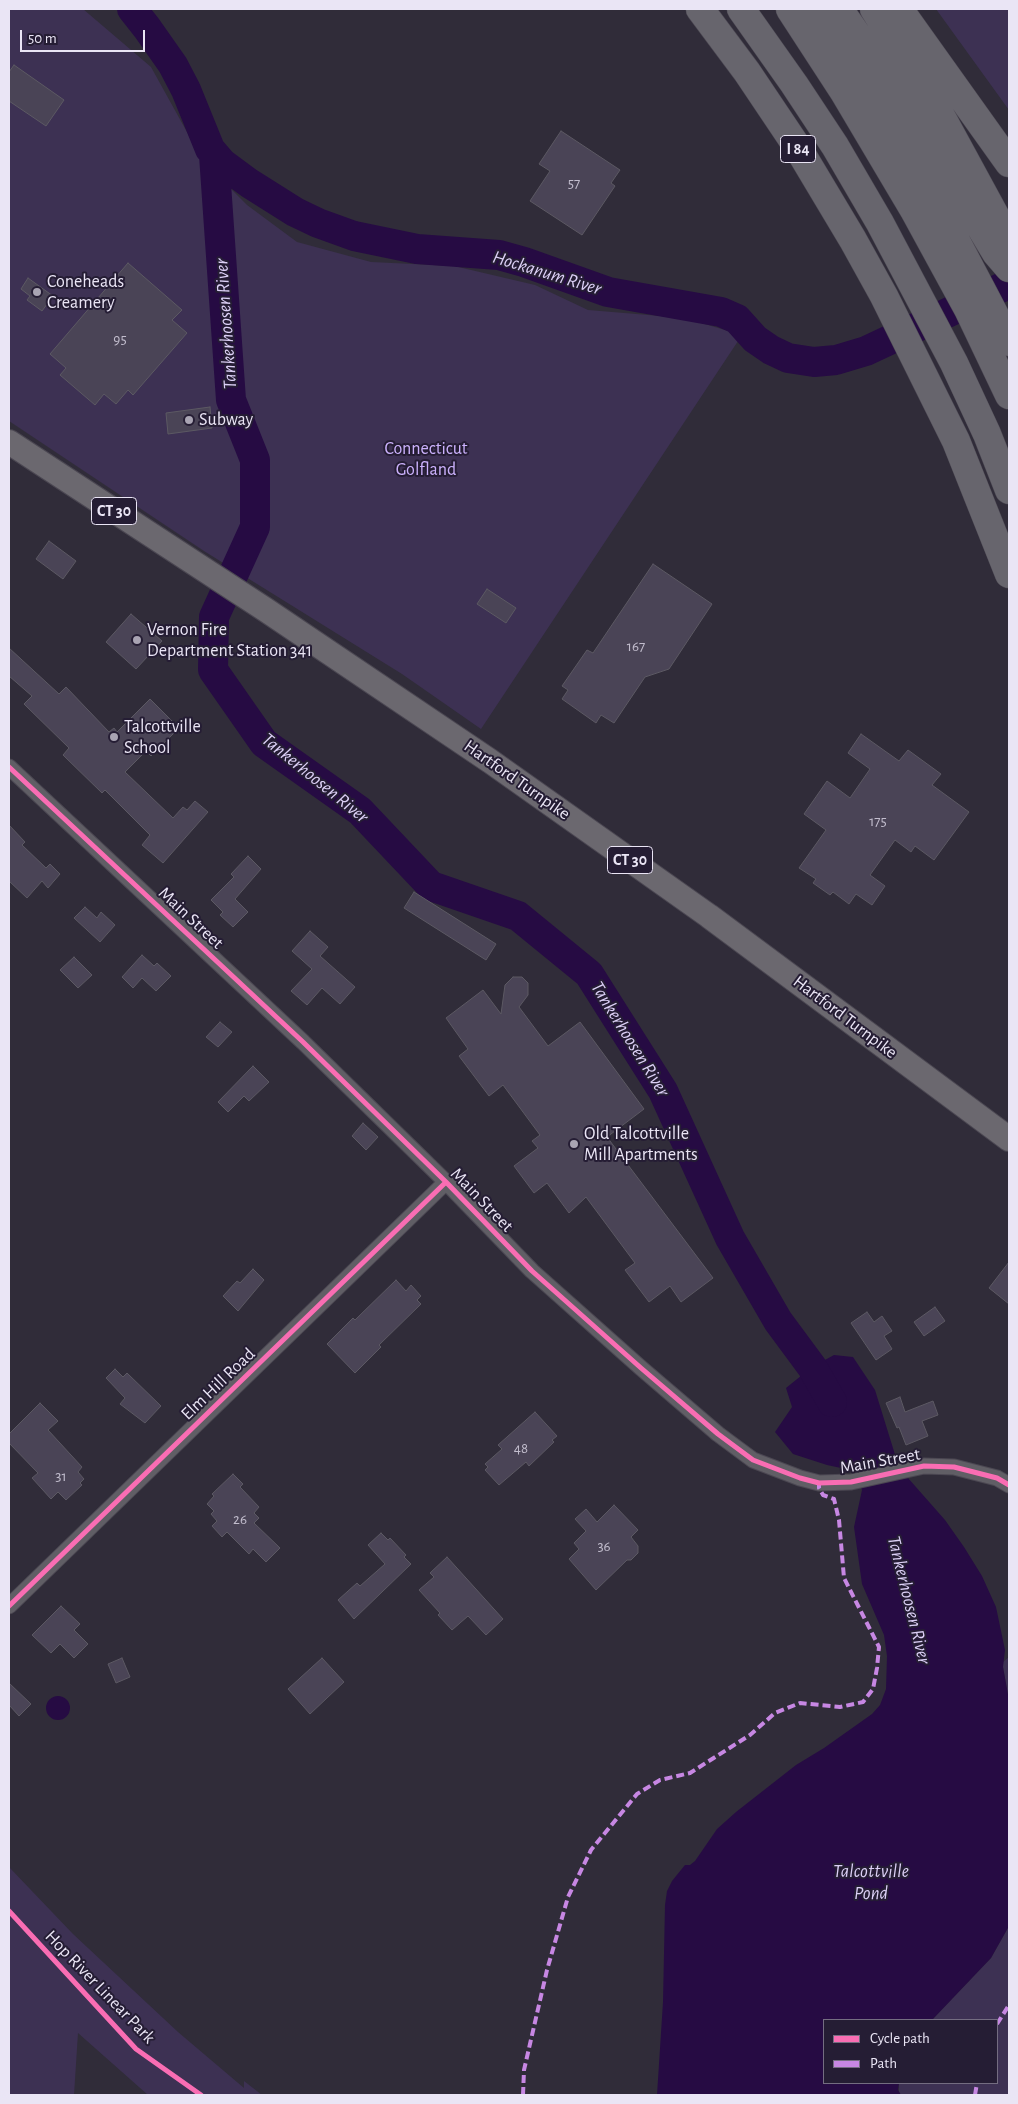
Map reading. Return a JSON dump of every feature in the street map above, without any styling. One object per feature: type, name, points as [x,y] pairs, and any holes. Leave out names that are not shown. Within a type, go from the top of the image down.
[{"type":"highway","name":"I 84","points":[[700,9],[798,148],[884,296],[926,377],[968,469],[1009,574]]},
{"type":"highway","points":[[741,9],[835,146],[912,282],[954,363],[987,434],[1009,490]]},
{"type":"highway","points":[[790,9],[878,148],[955,260],[1001,342],[1009,395]]},
{"type":"highway","points":[[818,9],[907,152],[955,260]]},
{"type":"highway","points":[[839,9],[1002,240]]},
{"type":"highway","points":[[874,9],[941,116],[1002,240],[1009,268]]},
{"type":"highway","points":[[899,9],[1009,163]]},
{"type":"main road","name":"Hartford Turnpike","points":[[9,442],[482,755],[709,916],[1009,1140]]},
{"type":"street","name":"Main Street","points":[[9,766],[303,1042],[446,1182],[532,1271],[718,1434],[754,1460],[800,1478],[819,1483],[851,1482],[924,1466],[954,1467],[997,1478],[1009,1485]]},
{"type":"street","name":"Elm Hill Road","points":[[9,1606],[446,1182]]},
{"type":"green space","name":"Connecticut Golfland","points":[[9,9],[83,9],[151,67],[203,161],[247,205],[297,242],[371,262],[454,266],[535,285],[588,310],[684,318],[742,335],[481,729],[402,674],[204,551],[9,421]]},
{"type":"green space","points":[[936,9],[1009,9],[1009,110]]},
{"type":"green space","points":[[1009,1657],[1009,1700],[1003,1662]]},
{"type":"green space","points":[[9,1867],[73,1934],[178,2032],[244,2088],[244,2081],[262,2095],[148,2095],[78,2033],[74,2095],[9,2095]]},
{"type":"green space","points":[[1009,1926],[1009,2095],[901,2095],[899,2084],[998,2084],[998,2019],[933,2019],[991,1958]]},
{"type":"water","name":"Talcottville Pond","points":[[834,1355],[853,1357],[875,1390],[897,1461],[908,1478],[945,1520],[964,1547],[982,1576],[996,1607],[1005,1650],[1003,1667],[1009,1700],[1009,1926],[991,1958],[933,2019],[823,2019],[823,2084],[899,2084],[898,2090],[901,2095],[657,2095],[663,2002],[665,1905],[667,1891],[672,1881],[685,1865],[690,1865],[695,1861],[717,1829],[736,1812],[796,1765],[872,1714],[880,1705],[886,1689],[887,1656],[884,1635],[862,1584],[854,1527],[862,1490],[855,1471],[827,1465],[793,1454],[775,1432],[792,1407],[786,1388],[812,1367]]},
{"type":"water","points":[[58,1696],[66,1700],[70,1708],[66,1716],[58,1720],[50,1716],[46,1708],[50,1700]]},
{"type":"building","points":[[14,65],[64,100],[46,126],[9,101],[9,72]]},
{"type":"building","points":[[561,131],[620,170],[611,183],[615,186],[582,235],[530,201],[550,171],[539,164]]},
{"type":"building","points":[[128,263],[182,310],[172,320],[187,333],[133,395],[128,390],[116,404],[104,394],[95,405],[60,375],[66,368],[50,354]]},
{"type":"building","name":"Coneheads Creamery","points":[[28,278],[53,296],[42,311],[27,300],[30,296],[21,289]]},
{"type":"building","points":[[210,407],[212,428],[168,434],[166,413]]},
{"type":"building","points":[[49,541],[76,561],[63,579],[36,559]]},
{"type":"building","points":[[653,564],[712,604],[669,669],[645,677],[614,723],[601,715],[596,723],[562,699],[568,690],[562,686],[587,650],[593,653]]},
{"type":"building","points":[[487,589],[516,608],[506,623],[477,604]]},
{"type":"building","points":[[131,614],[162,641],[136,669],[106,642]]},
{"type":"building","points":[[9,648],[59,694],[66,687],[109,732],[114,728],[117,732],[150,699],[174,723],[170,726],[176,731],[151,756],[146,751],[125,772],[173,818],[183,807],[187,810],[195,801],[208,812],[163,863],[142,845],[150,835],[105,790],[102,793],[63,755],[69,748],[24,704],[32,696],[9,676]]},
{"type":"building","points":[[861,734],[899,761],[908,750],[941,774],[932,785],[969,812],[934,860],[915,846],[911,852],[895,840],[870,875],[885,886],[872,905],[856,894],[849,904],[833,892],[830,895],[813,883],[816,879],[799,868],[826,830],[804,814],[827,781],[850,798],[870,769],[848,753]]},
{"type":"building","points":[[9,825],[25,842],[22,845],[46,868],[50,864],[60,874],[48,888],[42,881],[27,898],[9,881]]},
{"type":"building","points":[[248,856],[261,869],[235,899],[248,912],[233,927],[220,915],[223,912],[211,900],[234,877],[231,874]]},
{"type":"building","points":[[414,892],[496,944],[486,960],[404,908]]},
{"type":"building","points":[[85,907],[97,918],[101,912],[115,925],[100,942],[74,918]]},
{"type":"building","points":[[310,931],[328,947],[320,956],[355,987],[340,1004],[322,988],[307,1005],[291,991],[312,969],[292,951]]},
{"type":"building","points":[[142,955],[154,966],[157,963],[171,976],[156,991],[142,978],[133,988],[122,977]]},
{"type":"building","points":[[74,957],[92,975],[78,988],[60,970]]},
{"type":"building","name":"Old Talcottville Mill Apartments","points":[[513,977],[522,977],[528,983],[528,995],[519,1007],[548,1046],[580,1022],[644,1109],[607,1137],[713,1278],[681,1302],[670,1286],[649,1302],[625,1270],[635,1263],[586,1197],[569,1213],[547,1183],[534,1193],[514,1166],[538,1148],[532,1141],[540,1135],[503,1085],[489,1096],[459,1056],[468,1049],[446,1018],[483,990],[501,1014],[505,985]]},
{"type":"building","points":[[220,1022],[232,1032],[218,1047],[206,1037]]},
{"type":"building","points":[[253,1066],[269,1082],[249,1101],[244,1096],[228,1112],[218,1102]]},
{"type":"building","points":[[363,1123],[378,1137],[366,1150],[352,1136]]},
{"type":"building","points":[[1009,1262],[1009,1304],[989,1288]]},
{"type":"building","points":[[253,1269],[264,1280],[238,1311],[223,1296],[237,1281],[240,1283]]},
{"type":"building","points":[[396,1280],[406,1291],[411,1285],[421,1296],[417,1300],[421,1304],[379,1345],[381,1347],[355,1373],[327,1344]]},
{"type":"building","points":[[935,1307],[945,1321],[924,1336],[914,1322]]},
{"type":"building","points":[[867,1312],[874,1322],[882,1316],[892,1331],[884,1336],[892,1349],[876,1360],[851,1323]]},
{"type":"building","points":[[115,1369],[123,1377],[127,1373],[161,1406],[145,1423],[120,1404],[125,1398],[106,1378]]},
{"type":"building","points":[[900,1397],[905,1412],[933,1401],[938,1415],[922,1421],[928,1436],[906,1445],[886,1403]]},
{"type":"building","points":[[40,1403],[58,1421],[48,1430],[82,1467],[78,1472],[84,1479],[80,1483],[82,1485],[66,1500],[58,1492],[51,1499],[32,1478],[38,1473],[9,1443],[9,1434]]},
{"type":"building","points":[[535,1412],[557,1436],[552,1440],[554,1442],[529,1466],[526,1462],[499,1485],[485,1470],[488,1467],[485,1464],[502,1449],[498,1445]]},
{"type":"building","points":[[233,1474],[243,1484],[240,1487],[259,1507],[254,1513],[259,1518],[254,1523],[280,1548],[266,1562],[253,1549],[249,1554],[227,1532],[222,1537],[212,1526],[217,1521],[211,1514],[214,1511],[207,1504],[214,1496],[212,1494]]},
{"type":"building","points":[[614,1505],[638,1530],[631,1537],[638,1546],[638,1553],[631,1560],[627,1560],[596,1590],[569,1559],[579,1549],[574,1543],[586,1531],[575,1519],[586,1509],[597,1522]]},
{"type":"building","points":[[381,1533],[388,1540],[390,1538],[406,1555],[404,1557],[411,1564],[354,1619],[338,1600],[357,1583],[360,1586],[385,1564],[368,1545]]},
{"type":"building","points":[[447,1557],[503,1619],[486,1635],[468,1616],[452,1630],[438,1615],[440,1613],[419,1590],[434,1577],[430,1573]]},
{"type":"building","points":[[61,1606],[80,1624],[74,1630],[88,1644],[74,1658],[60,1644],[51,1653],[32,1635]]},
{"type":"building","points":[[122,1658],[130,1677],[116,1683],[108,1664]]},
{"type":"building","points":[[322,1658],[344,1682],[310,1714],[288,1689]]},
{"type":"building","points":[[9,1683],[31,1704],[19,1716],[9,1705]]},
{"type":"waterway","name":"Hockanum River","points":[[132,9],[173,65],[186,90],[210,149],[222,163],[249,183],[295,212],[318,223],[354,236],[417,249],[499,255],[608,292],[721,312],[737,319],[755,339],[771,350],[788,358],[814,362],[836,360],[866,351],[1009,284]]},
{"type":"waterway","name":"Tankerhoosen River","points":[[214,155],[231,400],[255,460],[255,527],[214,617],[213,670],[264,743],[360,811],[431,886],[518,916],[589,974],[663,1091],[730,1238],[778,1321],[812,1367],[832,1402]]},
{"type":"marked path","points":[[523,2095],[524,2070],[547,1970],[568,1897],[591,1850],[637,1794],[660,1780],[690,1773],[750,1735],[775,1713],[800,1703],[840,1707],[863,1702],[873,1689],[879,1647],[844,1578],[839,1520],[834,1499],[823,1495],[819,1488],[819,1483]]},
{"type":"marked path","points":[[998,2022],[1009,2005]]},
{"type":"marked path","points":[[975,2095],[977,2084]]},
{"type":"cycle path","points":[[9,767],[303,1042],[446,1182],[532,1271],[718,1434],[753,1460],[800,1478],[819,1483],[851,1482],[924,1466],[954,1467],[997,1478],[1009,1485]]},
{"type":"cycle path","points":[[9,1606],[446,1182]]},
{"type":"cycle path","name":"Hop River Linear Park","points":[[9,1911],[136,2049],[201,2095]]},
{"type":"place","name":"Coneheads Creamery","points":[[37,292]]},
{"type":"place","name":"Subway","points":[[189,420]]},
{"type":"place","name":"Vernon Fire Department Station 341","points":[[137,640]]},
{"type":"place","name":"Talcottville School","points":[[114,737]]},
{"type":"place","name":"Old Talcottville Mill Apartments","points":[[574,1144]]}]
